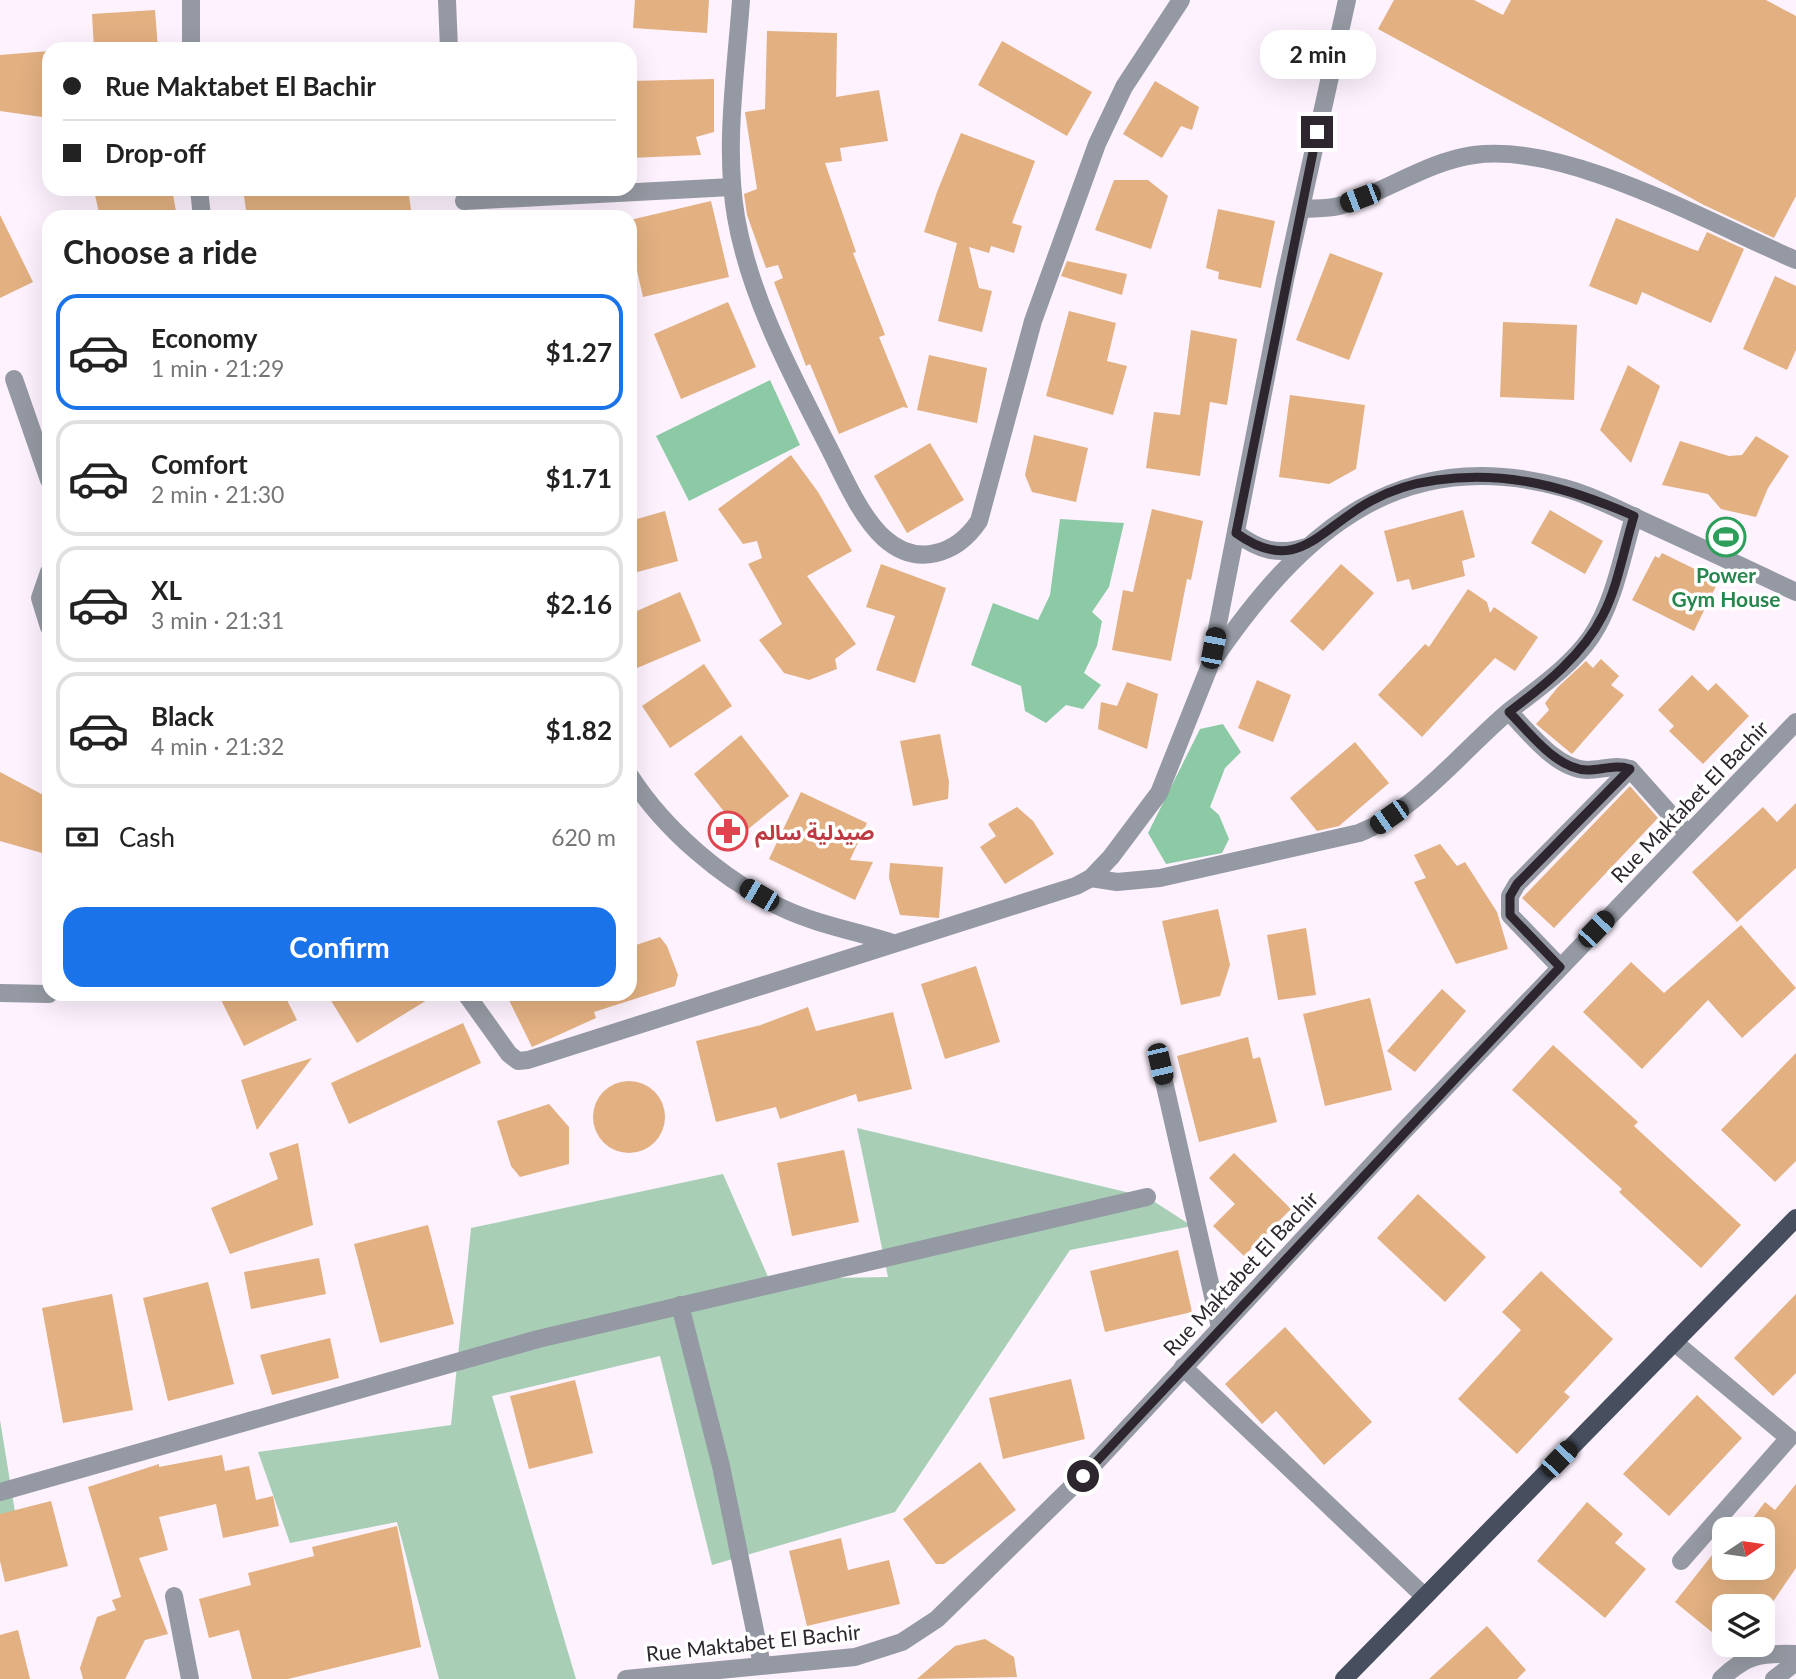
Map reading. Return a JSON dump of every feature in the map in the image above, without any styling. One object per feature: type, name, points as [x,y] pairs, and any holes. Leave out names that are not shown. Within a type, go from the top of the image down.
[{"type":"main road","points":[[1344,1679],[1796,1218]]},
{"type":"street","points":[[191,0],[191,42]]},
{"type":"street","points":[[447,0],[449,42]]},
{"type":"street","points":[[741,0],[732,187],[745,260],[782,351],[839,469],[870,521],[885,539],[906,551],[929,555],[949,550],[967,539],[979,522],[1033,321],[1097,144],[1124,87],[1181,0]]},
{"type":"street","points":[[471,1001],[509,1054],[518,1061],[528,1060],[1076,886],[1091,878],[1136,827],[1159,793],[1210,665],[1347,0]]},
{"type":"street","points":[[1302,209],[1346,204],[1453,159],[1496,153],[1519,154],[1589,171],[1796,260]]},
{"type":"street","points":[[637,192],[732,187]]},
{"type":"street","points":[[465,202],[572,196]]},
{"type":"street","points":[[14,379],[42,460]]},
{"type":"street","points":[[1210,665],[1266,587],[1306,547],[1355,511],[1390,493],[1435,480],[1469,476],[1521,479],[1565,488],[1634,516],[1796,592]]},
{"type":"street","points":[[1091,878],[1117,882],[1160,878],[1359,833],[1403,807],[1509,712],[1531,696],[1590,638],[1605,612],[1634,516]]},
{"type":"street","points":[[1236,533],[1270,552],[1293,551],[1306,547]]},
{"type":"street","points":[[1509,712],[1569,766],[1585,770],[1616,766],[1630,769],[1688,834]]},
{"type":"street","name":"Rue Maktabet El Bachir","points":[[626,1679],[855,1657],[902,1643],[937,1619],[1083,1476],[1560,967],[1796,722]]},
{"type":"street","points":[[1560,967],[1510,915],[1510,896],[1517,884],[1630,769]]},
{"type":"street","points":[[637,784],[709,862],[739,883],[779,907],[821,923],[893,943]]},
{"type":"street","points":[[0,993],[42,994]]},
{"type":"street","points":[[1160,1064],[1220,1327]]},
{"type":"street","points":[[0,1492],[538,1339],[1147,1197]]},
{"type":"street","points":[[680,1305],[721,1466],[762,1665]]},
{"type":"street","points":[[1674,1342],[1793,1435],[1681,1561]]},
{"type":"street","points":[[1183,1367],[1424,1596]]},
{"type":"street","points":[[174,1596],[190,1679]]},
{"type":"street","points":[[1721,1679],[1741,1660],[1769,1653],[1796,1654]]},
{"type":"street","points":[[1774,1679],[1796,1662]]},
{"type":"green space","points":[[770,380],[800,445],[689,501],[656,436]]},
{"type":"green space","points":[[1060,519],[1124,523],[1109,587],[1092,612],[1102,621],[1097,646],[1084,673],[1101,685],[1083,709],[1066,705],[1046,723],[1025,711],[1021,686],[971,665],[993,603],[1038,620],[1050,595]]},
{"type":"green space","points":[[1223,724],[1241,752],[1225,768],[1210,807],[1219,815],[1229,839],[1222,853],[1166,864],[1148,833],[1200,729]]},
{"type":"green space","points":[[857,1128],[1147,1197],[1192,1226],[1070,1250],[895,1512],[712,1565],[660,1356],[492,1396],[576,1679],[439,1679],[397,1522],[290,1543],[258,1452],[451,1425],[471,1228],[723,1174],[769,1279],[888,1277]]},
{"type":"green space","points":[[0,1420],[15,1512],[0,1515]]},
{"type":"building","points":[[635,0],[709,0],[707,33],[633,28]]},
{"type":"building","points":[[1394,0],[1474,0],[1503,15],[1511,0],[1766,0],[1796,16],[1796,196],[1774,238],[1704,205],[1378,29]]},
{"type":"building","points":[[155,10],[157,42],[94,42],[92,14]]},
{"type":"building","points":[[767,31],[837,33],[836,97],[879,90],[888,141],[840,148],[842,161],[825,163],[856,252],[853,253],[885,335],[879,337],[908,408],[903,407],[839,434],[810,364],[806,366],[774,282],[783,278],[778,265],[766,268],[747,215],[744,194],[757,189],[745,112],[765,109]]},
{"type":"building","points":[[1002,41],[1092,92],[1067,136],[978,85]]},
{"type":"building","points":[[42,52],[42,117],[0,111],[0,55]]},
{"type":"building","points":[[714,79],[714,132],[696,137],[701,155],[637,158],[637,81]]},
{"type":"building","points":[[1155,81],[1199,107],[1192,130],[1181,126],[1162,158],[1123,134]]},
{"type":"building","points":[[961,133],[1035,161],[1012,223],[1022,226],[1014,253],[991,246],[989,253],[969,247],[979,288],[992,291],[982,332],[938,321],[957,243],[924,232]]},
{"type":"building","points":[[1114,180],[1148,180],[1168,196],[1151,249],[1095,230]]},
{"type":"building","points":[[95,196],[173,196],[176,210],[98,210]]},
{"type":"building","points":[[244,196],[409,196],[411,210],[246,210]]},
{"type":"building","points":[[711,201],[729,277],[643,297],[637,271],[637,218]]},
{"type":"building","points":[[1218,209],[1275,221],[1261,288],[1218,279],[1219,272],[1206,268]]},
{"type":"building","points":[[0,215],[33,282],[0,298]]},
{"type":"building","points":[[1616,218],[1698,251],[1707,232],[1744,249],[1711,323],[1642,292],[1637,305],[1589,286]]},
{"type":"building","points":[[1330,253],[1383,273],[1349,360],[1296,340]]},
{"type":"building","points":[[1067,261],[1127,274],[1122,295],[1061,276]]},
{"type":"building","points":[[1775,276],[1796,286],[1796,350],[1787,370],[1743,349]]},
{"type":"building","points":[[728,302],[756,367],[681,399],[654,334]]},
{"type":"building","points":[[1069,311],[1116,323],[1107,361],[1127,366],[1113,415],[1046,396]]},
{"type":"building","points":[[1503,322],[1577,325],[1574,400],[1500,397]]},
{"type":"building","points":[[1191,330],[1237,339],[1227,405],[1210,402],[1200,476],[1146,468],[1154,412],[1180,415]]},
{"type":"building","points":[[929,355],[987,368],[977,423],[917,410]]},
{"type":"building","points":[[1628,365],[1660,386],[1631,463],[1600,430]]},
{"type":"building","points":[[1290,395],[1365,405],[1356,469],[1329,484],[1279,477]]},
{"type":"building","points":[[1034,435],[1088,448],[1076,502],[1032,492],[1025,475]]},
{"type":"building","points":[[1756,436],[1789,456],[1768,488],[1756,517],[1721,509],[1708,494],[1662,485],[1680,441],[1729,456],[1742,455]]},
{"type":"building","points":[[930,443],[964,500],[907,533],[874,476]]},
{"type":"building","points":[[791,455],[818,492],[852,551],[807,576],[856,644],[835,659],[837,669],[809,680],[784,673],[759,640],[782,624],[748,564],[762,558],[757,541],[743,544],[718,509]]},
{"type":"building","points":[[1152,509],[1203,521],[1191,580],[1187,579],[1171,661],[1112,650],[1123,590],[1133,592]]},
{"type":"building","points":[[1463,510],[1475,557],[1462,561],[1465,576],[1412,590],[1409,579],[1397,582],[1384,531]]},
{"type":"building","points":[[1550,510],[1603,541],[1585,574],[1531,543]]},
{"type":"building","points":[[665,511],[678,561],[637,572],[637,519]]},
{"type":"building","points":[[1662,553],[1711,577],[1709,580],[1717,584],[1694,631],[1632,600],[1655,556],[1659,558]]},
{"type":"building","points":[[881,564],[946,588],[915,683],[876,670],[895,616],[866,607]]},
{"type":"building","points":[[1341,564],[1374,593],[1323,651],[1290,621]]},
{"type":"building","points":[[1468,589],[1487,602],[1490,613],[1494,607],[1538,637],[1515,671],[1495,658],[1422,737],[1378,695],[1425,644],[1429,647]]},
{"type":"building","points":[[680,592],[701,641],[637,668],[637,611]]},
{"type":"building","points":[[1601,659],[1619,676],[1611,685],[1624,695],[1572,754],[1536,724],[1549,710],[1545,703],[1558,687],[1586,661],[1593,668]]},
{"type":"building","points":[[704,664],[732,706],[670,748],[642,706]]},
{"type":"building","points":[[1692,675],[1708,691],[1716,683],[1749,716],[1703,764],[1669,731],[1674,726],[1658,710]]},
{"type":"building","points":[[1257,680],[1291,695],[1273,742],[1238,728]]},
{"type":"building","points":[[1127,682],[1158,694],[1147,749],[1098,729],[1101,702],[1117,706]]},
{"type":"building","points":[[940,734],[949,782],[948,799],[913,806],[900,741]]},
{"type":"building","points":[[741,735],[789,796],[742,834],[694,774]]},
{"type":"building","points":[[1355,742],[1389,783],[1339,826],[1317,831],[1290,798]]},
{"type":"building","points":[[0,772],[42,794],[42,853],[0,841]]},
{"type":"building","points":[[1630,786],[1658,818],[1554,928],[1522,898]]},
{"type":"building","points":[[801,792],[867,823],[850,860],[873,862],[855,900],[769,859]]},
{"type":"building","points":[[1796,803],[1796,868],[1737,922],[1692,872],[1763,807],[1777,822]]},
{"type":"building","points":[[1017,807],[1033,821],[1054,854],[1005,884],[980,847],[996,836],[988,824]]},
{"type":"building","points":[[1440,844],[1457,866],[1465,862],[1497,912],[1508,949],[1456,964],[1414,882],[1426,878],[1414,855]]},
{"type":"building","points":[[890,863],[943,867],[939,918],[900,915],[889,878]]},
{"type":"building","points":[[1218,909],[1230,965],[1220,996],[1181,1005],[1162,921]]},
{"type":"building","points":[[1741,925],[1796,988],[1742,1038],[1708,1000],[1642,1069],[1583,1012],[1631,962],[1664,993]]},
{"type":"building","points":[[1306,928],[1316,995],[1278,1000],[1267,935]]},
{"type":"building","points":[[660,937],[667,946],[678,975],[675,986],[637,998],[637,945]]},
{"type":"building","points":[[976,966],[1000,1042],[945,1059],[921,984]]},
{"type":"building","points":[[1442,989],[1466,1011],[1415,1072],[1387,1051]]},
{"type":"building","points":[[1370,998],[1392,1090],[1325,1106],[1303,1014]]},
{"type":"building","points":[[222,1001],[288,1001],[297,1020],[244,1046]]},
{"type":"building","points":[[331,1001],[426,1001],[357,1043]]},
{"type":"building","points":[[509,1001],[628,1001],[594,1012],[596,1018],[532,1047]]},
{"type":"building","points":[[808,1007],[816,1031],[893,1012],[912,1089],[858,1102],[856,1094],[780,1119],[776,1107],[716,1122],[696,1041],[761,1025]]},
{"type":"building","points":[[463,1023],[481,1063],[349,1124],[331,1083]]},
{"type":"building","points":[[1248,1037],[1253,1059],[1260,1057],[1277,1122],[1199,1142],[1177,1056]]},
{"type":"building","points":[[1553,1045],[1638,1122],[1634,1126],[1741,1225],[1701,1268],[1619,1192],[1622,1189],[1512,1090]]},
{"type":"building","points":[[1796,1053],[1796,1161],[1775,1182],[1721,1130]]},
{"type":"building","points":[[312,1058],[269,1114],[257,1130],[241,1080]]},
{"type":"building","points":[[629,1081],[649,1087],[659,1097],[665,1117],[659,1137],[649,1147],[629,1153],[609,1147],[599,1137],[593,1117],[599,1097],[609,1087]]},
{"type":"building","points":[[549,1104],[569,1127],[569,1164],[520,1177],[511,1166],[497,1121]]},
{"type":"building","points":[[298,1143],[313,1225],[230,1254],[211,1208],[278,1179],[269,1153]]},
{"type":"building","points":[[844,1150],[859,1222],[792,1236],[777,1163]]},
{"type":"building","points":[[1234,1153],[1291,1209],[1244,1256],[1213,1226],[1235,1204],[1209,1178]]},
{"type":"building","points":[[1418,1194],[1486,1257],[1445,1302],[1377,1238]]},
{"type":"building","points":[[428,1225],[454,1324],[380,1343],[354,1244]]},
{"type":"building","points":[[1178,1250],[1192,1312],[1105,1332],[1090,1271]]},
{"type":"building","points":[[319,1258],[326,1294],[251,1309],[244,1272]]},
{"type":"building","points":[[1541,1271],[1613,1339],[1564,1392],[1570,1397],[1517,1454],[1458,1399],[1521,1330],[1502,1312]]},
{"type":"building","points":[[208,1282],[234,1384],[168,1401],[143,1298]]},
{"type":"building","points":[[112,1294],[133,1410],[63,1423],[42,1308]]},
{"type":"building","points":[[1796,1294],[1796,1373],[1773,1396],[1734,1358]]},
{"type":"building","points":[[1285,1327],[1372,1422],[1324,1465],[1276,1411],[1262,1424],[1225,1384]]},
{"type":"building","points":[[330,1338],[339,1378],[272,1395],[260,1355]]},
{"type":"building","points":[[1071,1379],[1085,1439],[1003,1459],[989,1398]]},
{"type":"building","points":[[575,1380],[593,1453],[529,1469],[510,1396]]},
{"type":"building","points":[[1697,1395],[1742,1438],[1669,1516],[1623,1474]]},
{"type":"building","points":[[222,1455],[225,1471],[249,1466],[256,1500],[273,1496],[279,1526],[223,1538],[216,1504],[159,1517],[168,1550],[139,1558],[168,1634],[145,1640],[125,1679],[83,1679],[80,1668],[97,1617],[116,1610],[112,1600],[121,1597],[88,1487],[159,1464],[159,1467]]},
{"type":"building","points":[[980,1462],[1016,1510],[944,1564],[936,1564],[903,1519]]},
{"type":"building","points":[[1796,1484],[1796,1568],[1775,1599],[1775,1594],[1712,1594],[1712,1632],[1675,1602],[1712,1555],[1712,1580],[1775,1580],[1775,1517],[1754,1517],[1765,1502],[1775,1510]]},
{"type":"building","points":[[51,1501],[68,1566],[5,1582],[0,1561],[0,1514]]},
{"type":"building","points":[[1587,1502],[1623,1534],[1615,1543],[1646,1569],[1605,1618],[1537,1561]]},
{"type":"building","points":[[397,1526],[421,1647],[288,1679],[252,1679],[239,1630],[209,1638],[199,1599],[251,1585],[248,1573],[314,1556],[312,1547]]},
{"type":"building","points":[[841,1538],[848,1570],[889,1560],[900,1604],[807,1626],[789,1551]]},
{"type":"building","points":[[1487,1626],[1526,1670],[1517,1679],[1429,1679]]},
{"type":"building","points":[[18,1630],[30,1679],[0,1679],[0,1635]]},
{"type":"building","points":[[985,1639],[1014,1657],[1017,1677],[917,1679],[955,1646]]},
{"type":"place","name":"Power Gym House","points":[[1726,537]]},
{"type":"place","name":"صيدلية سالم","points":[[728,831]]},
{"type":"route","points":[[1083,1476],[1560,967],[1510,915],[1510,896],[1517,884],[1630,769],[1616,766],[1585,770],[1569,766],[1545,748],[1509,712],[1531,696],[1590,638],[1605,612],[1634,516],[1565,488],[1521,479],[1469,476],[1412,485],[1371,501],[1306,547],[1293,551],[1270,552],[1253,545],[1236,533],[1317,132]]}]
